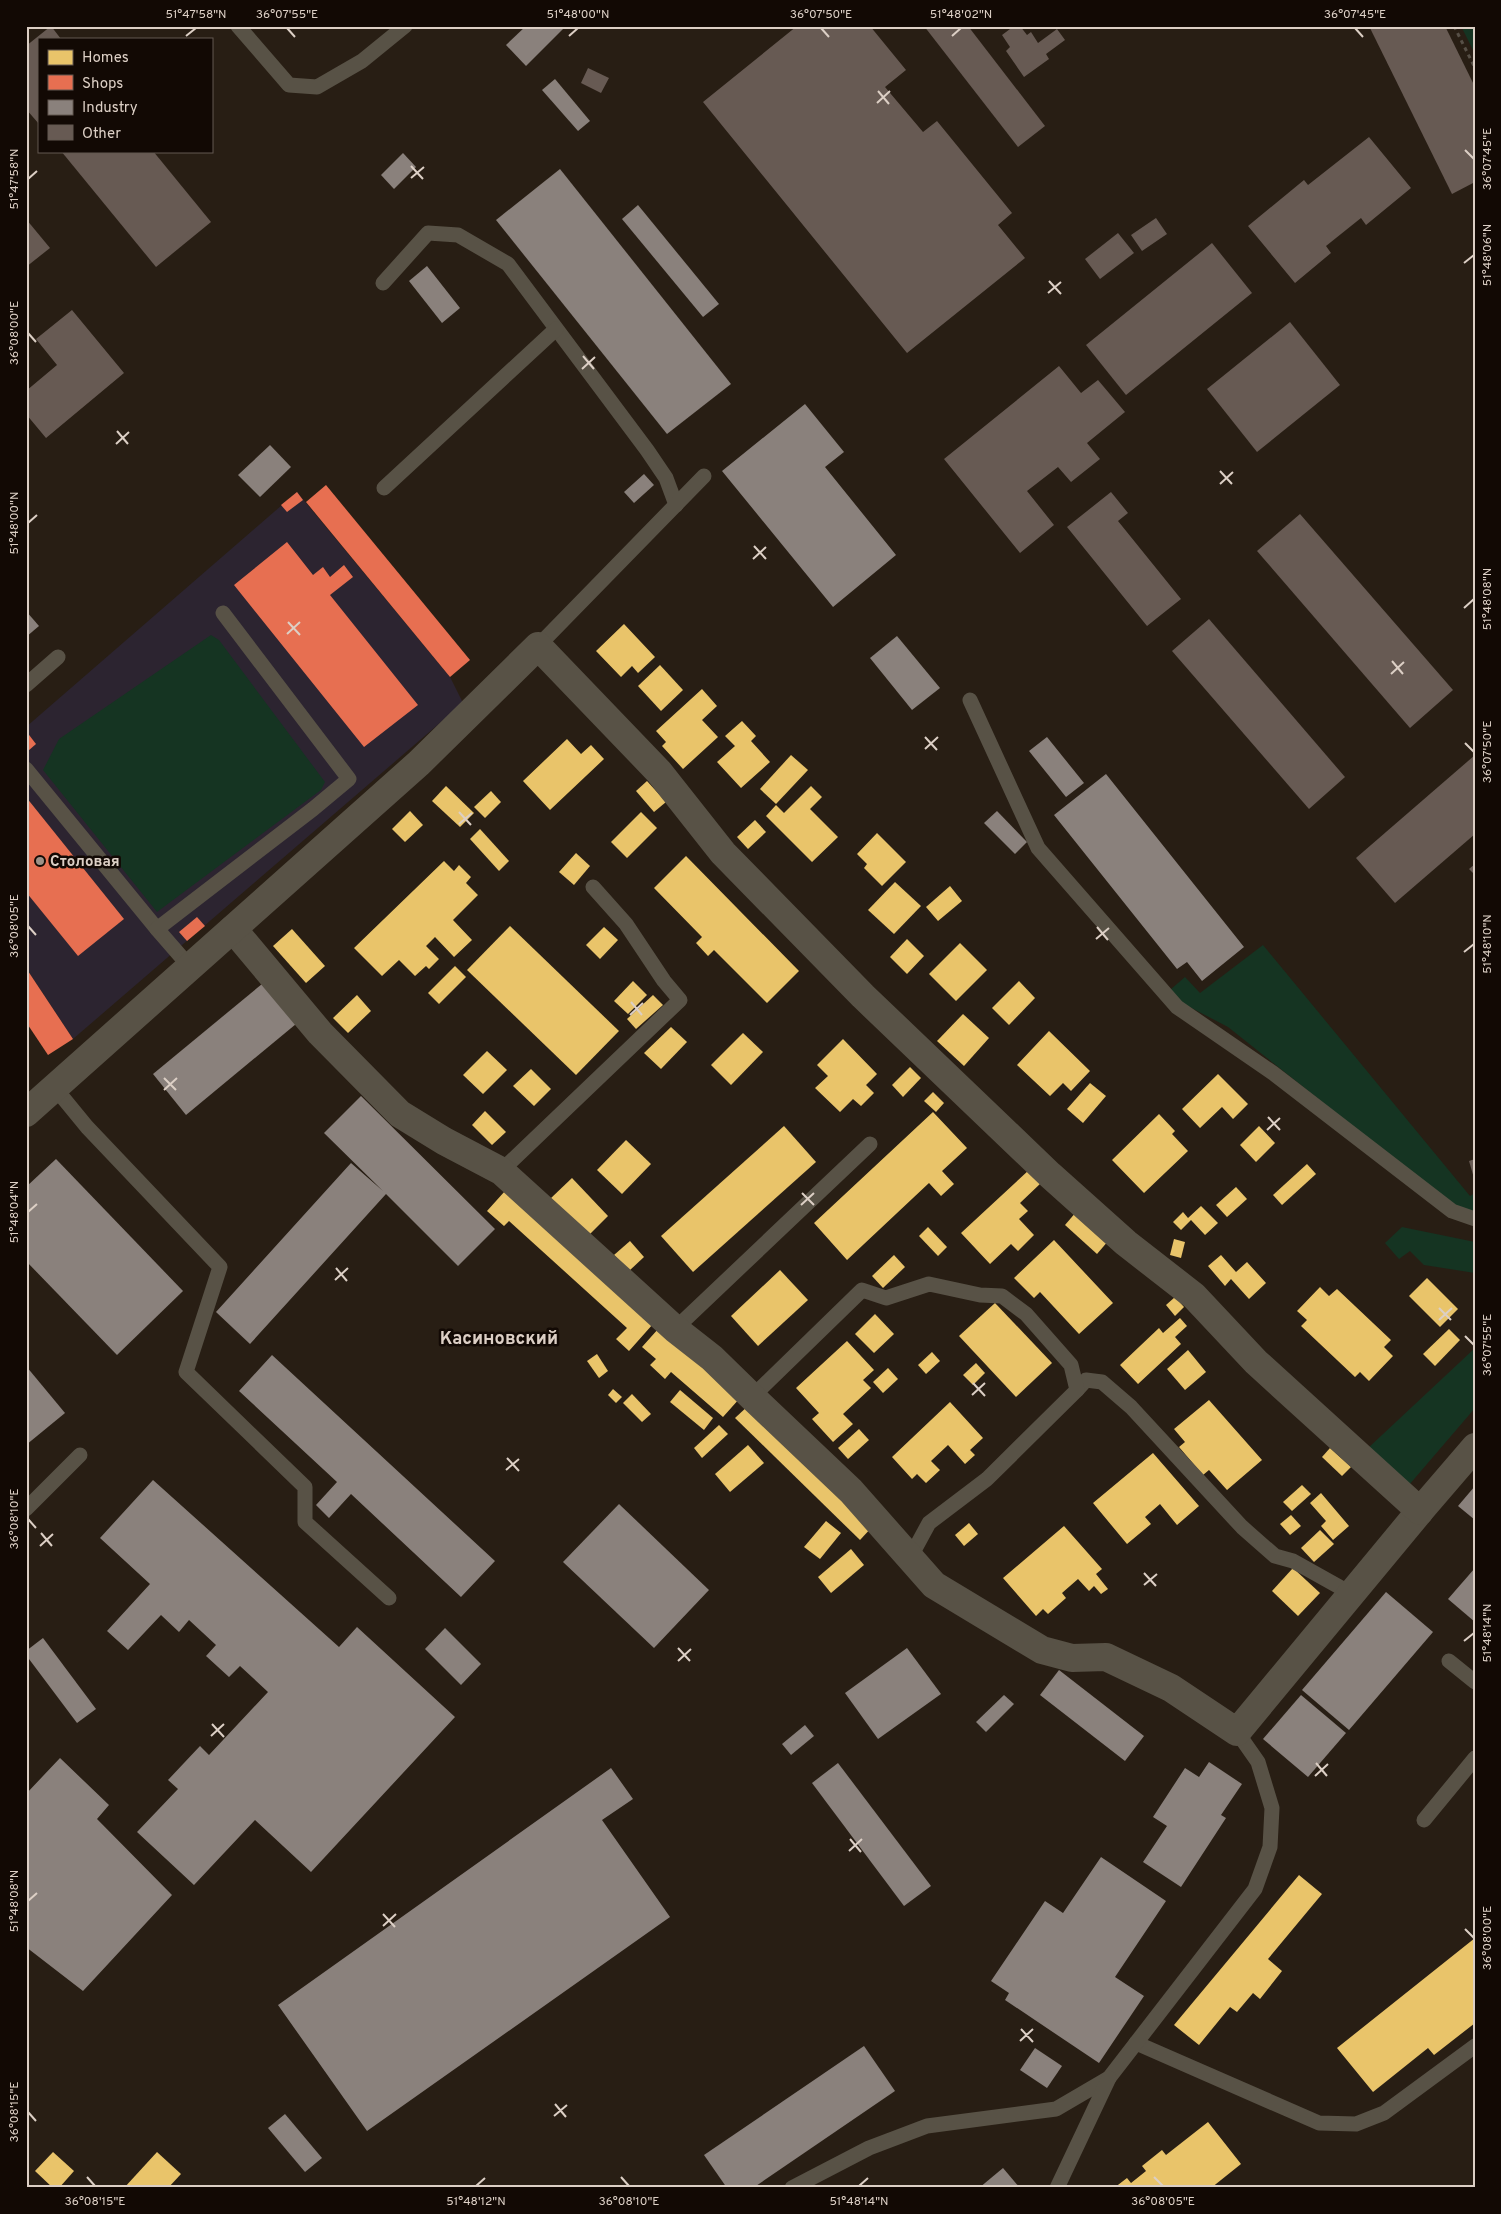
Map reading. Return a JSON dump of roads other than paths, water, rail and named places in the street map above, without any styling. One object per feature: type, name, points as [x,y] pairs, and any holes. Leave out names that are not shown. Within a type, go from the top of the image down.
[{"type":"street","points":[[29,1105],[55,1088],[419,763],[538,646],[659,772],[723,853],[863,996],[1050,1175],[1126,1243],[1194,1296],[1256,1362],[1420,1511]]},
{"type":"street","points":[[233,929],[320,1033],[400,1114],[444,1141],[501,1171],[675,1328],[712,1358],[851,1491],[934,1585],[1042,1650],[1072,1658],[1106,1657],[1171,1688],[1237,1732],[1475,1447]]},
{"type":"lane","points":[[238,26],[290,85],[317,87],[362,61],[405,26]]},
{"type":"lane","points":[[383,283],[428,233],[458,235],[508,264],[666,478],[676,506]]},
{"type":"lane","points":[[384,488],[556,329]]},
{"type":"lane","points":[[538,646],[704,476]]},
{"type":"lane","points":[[157,929],[349,779],[223,613]]},
{"type":"lane","points":[[26,685],[58,657]]},
{"type":"lane","points":[[970,700],[1038,848],[1177,1006],[1274,1073],[1452,1211],[1475,1219]]},
{"type":"lane","points":[[26,769],[190,967]]},
{"type":"lane","points":[[501,1171],[680,1000],[664,981],[626,924],[593,887]]},
{"type":"lane","points":[[55,1088],[87,1127],[220,1268],[186,1372],[305,1487],[305,1522],[389,1598]]},
{"type":"lane","points":[[675,1328],[870,1144]]},
{"type":"lane","points":[[752,1397],[862,1290],[886,1298],[929,1284],[980,1295],[1002,1296],[1026,1314],[1071,1365],[1077,1390]]},
{"type":"lane","points":[[910,1558],[929,1523],[987,1479],[1086,1380],[1102,1382],[1131,1406],[1242,1527],[1275,1556],[1293,1562],[1352,1594]]},
{"type":"lane","points":[[26,1509],[80,1455]]},
{"type":"lane","points":[[1449,1661],[1475,1682]]},
{"type":"lane","points":[[1057,2188],[1109,2078],[1254,1888],[1270,1848],[1272,1808],[1258,1762],[1237,1732]]},
{"type":"lane","points":[[1424,1820],[1475,1758]]},
{"type":"lane","points":[[1136,2043],[1319,2123],[1356,2124],[1384,2113],[1475,2046]]},
{"type":"lane","points":[[792,2188],[869,2148],[927,2126],[1056,2109],[1109,2078]]},
{"type":"place","name":"Столовая","points":[[40,861]]},
{"type":"district","name":"Касиновский","points":[[499,1338]]}]
